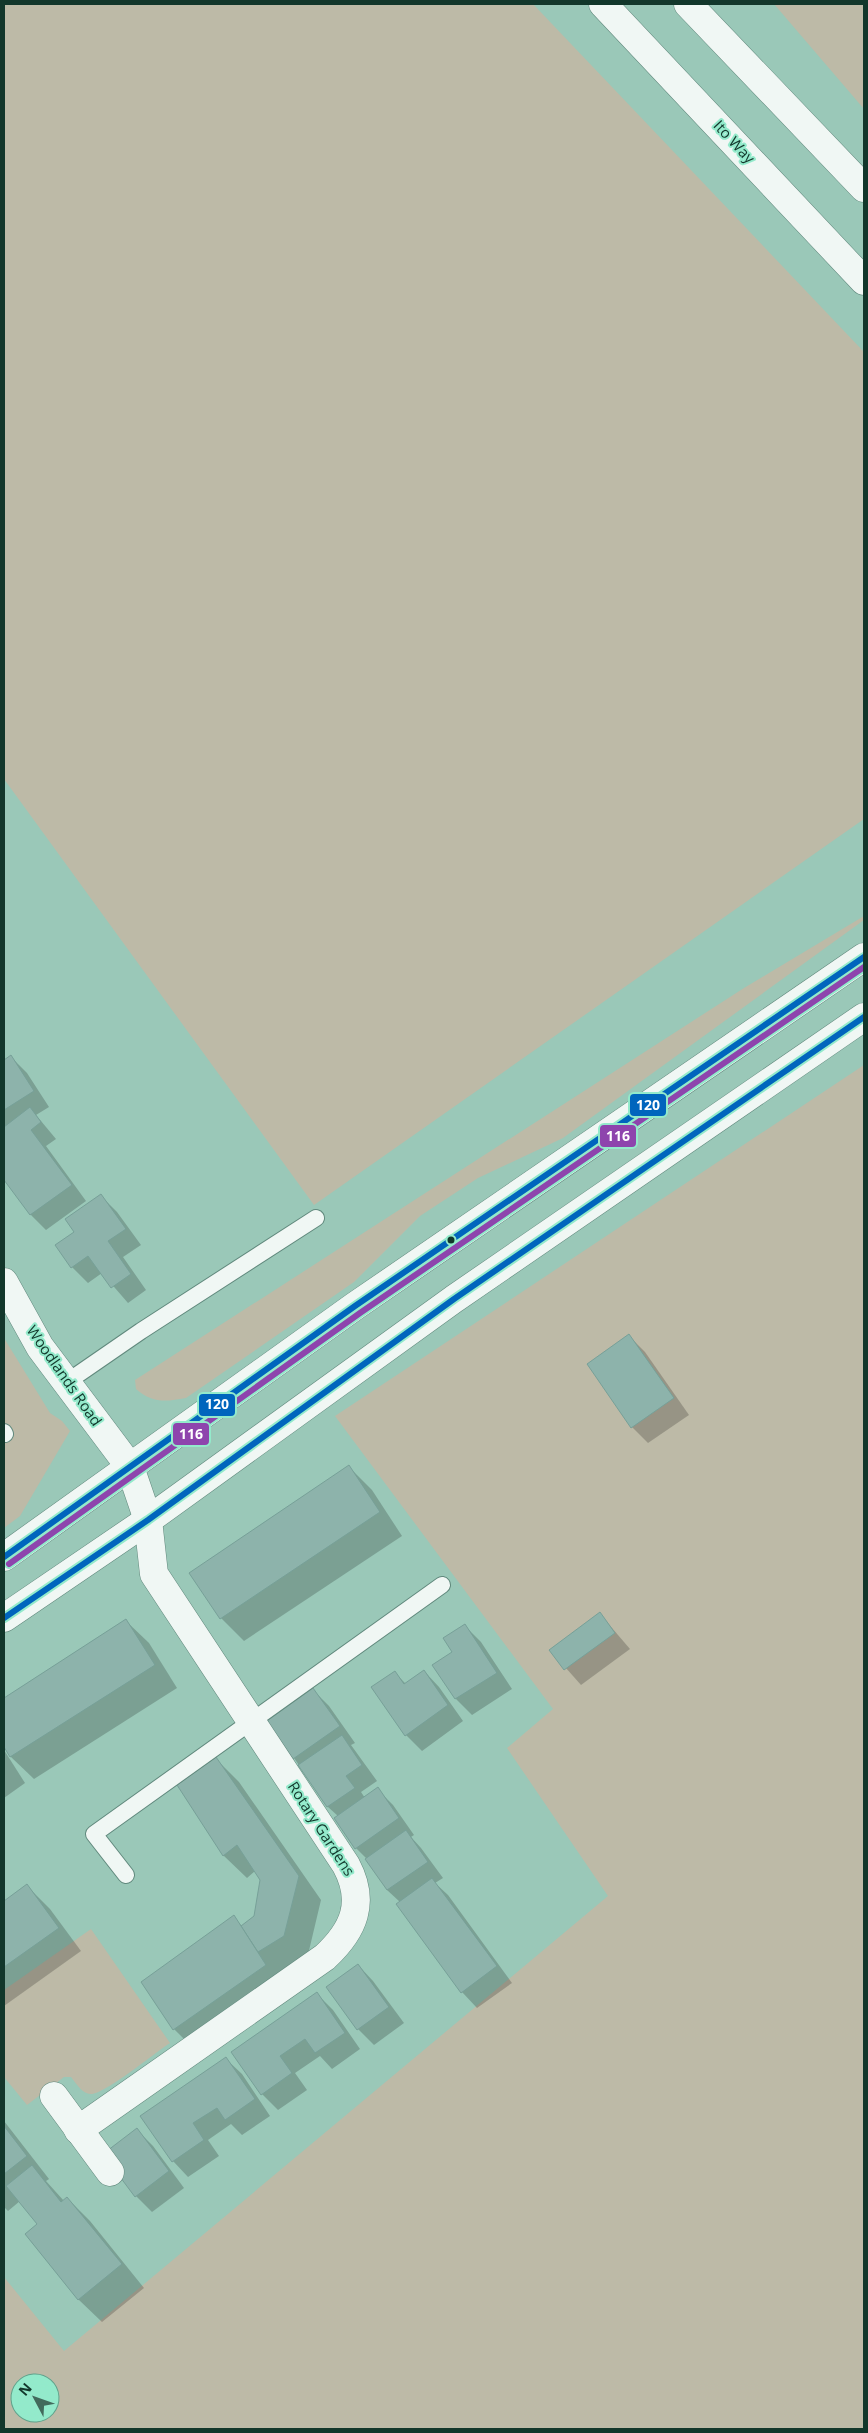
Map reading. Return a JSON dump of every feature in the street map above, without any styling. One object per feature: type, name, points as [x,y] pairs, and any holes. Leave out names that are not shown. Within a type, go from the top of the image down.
[{"type":"main road","name":"Ito Way","points":[[603,4],[864,281]]},
{"type":"main road","points":[[688,4],[864,188]]},
{"type":"main road","points":[[4,1557],[356,1306],[864,958]]},
{"type":"main road","points":[[4,1618],[148,1520],[454,1299],[864,1017]]},
{"type":"main road","name":"Woodlands Road","points":[[4,1282],[40,1347],[130,1467],[148,1520]]},
{"type":"main road","name":"Rotary Gardens","points":[[78,2130],[325,1957],[346,1933],[353,1918],[357,1896],[350,1872],[154,1574],[148,1520]]},
{"type":"main road","points":[[54,2096],[110,2172]]},
{"type":"lane","points":[[67,1382],[141,1330],[316,1218]]},
{"type":"lane","points":[[126,1875],[94,1834],[442,1585]]},
{"type":"shaded area","points":[[4,4],[533,4],[864,352],[864,819],[314,1205],[4,779]]},
{"type":"shaded area","points":[[774,4],[864,4],[864,109]]},
{"type":"shaded area","points":[[864,916],[864,920],[563,1138],[478,1178],[420,1216],[354,1282],[186,1398],[172,1400],[153,1399],[136,1389],[135,1380],[744,988]]},
{"type":"shaded area","points":[[864,1065],[864,2429],[4,2429],[4,2277],[64,2351],[608,1896],[507,1748],[553,1709],[335,1416]]},
{"type":"shaded area","points":[[4,1338],[50,1413],[62,1421],[70,1431],[20,1516],[4,1528]]},
{"type":"shaded area","points":[[91,1929],[170,2043],[98,2092],[88,2094],[71,2077],[64,2077],[27,2105],[4,2077],[4,1990]]},
{"type":"building","points":[[11,1055],[34,1091],[4,1110],[4,1060]]},
{"type":"building","points":[[30,1107],[41,1122],[31,1130],[72,1185],[30,1215],[4,1180],[4,1127]]},
{"type":"building","points":[[101,1194],[126,1229],[108,1241],[131,1274],[111,1288],[88,1256],[71,1268],[55,1245],[74,1232],[65,1219]]},
{"type":"building","points":[[629,1334],[674,1398],[631,1428],[587,1364]]},
{"type":"building","points":[[349,1465],[380,1512],[220,1619],[189,1573]]},
{"type":"building","points":[[600,1612],[615,1633],[564,1670],[549,1650]]},
{"type":"building","points":[[126,1619],[155,1665],[10,1757],[4,1747],[4,1698]]},
{"type":"building","points":[[465,1624],[497,1673],[455,1699],[432,1665],[452,1652],[443,1638]]},
{"type":"building","points":[[424,1670],[448,1705],[405,1736],[371,1687],[395,1671],[404,1684]]},
{"type":"building","points":[[313,1688],[340,1726],[293,1759],[267,1721]]},
{"type":"building","points":[[342,1735],[362,1765],[346,1776],[355,1788],[327,1807],[298,1765]]},
{"type":"building","points":[[216,1757],[299,1876],[284,1936],[258,1952],[241,1926],[254,1916],[260,1880],[237,1845],[223,1856],[177,1785]]},
{"type":"building","points":[[378,1787],[399,1818],[355,1849],[334,1818]]},
{"type":"building","points":[[406,1830],[428,1862],[387,1890],[365,1859]]},
{"type":"building","points":[[432,1878],[497,1966],[461,1993],[396,1904]]},
{"type":"building","points":[[27,1884],[59,1928],[4,1967],[4,1901]]},
{"type":"building","points":[[234,1915],[266,1965],[173,2030],[141,1982]]},
{"type":"building","points":[[358,1964],[389,2007],[357,2030],[326,1987]]},
{"type":"building","points":[[317,1992],[345,2033],[315,2053],[305,2039],[280,2056],[292,2073],[261,2095],[231,2052]]},
{"type":"building","points":[[226,2057],[255,2099],[225,2120],[217,2108],[193,2123],[204,2140],[172,2162],[140,2116]]},
{"type":"building","points":[[4,2126],[27,2156],[4,2174]]},
{"type":"building","points":[[137,2128],[169,2171],[135,2197],[103,2154]]},
{"type":"building","points":[[32,2165],[61,2202],[67,2197],[122,2264],[78,2300],[25,2234],[37,2224],[6,2186]]},
{"type":"transit line","name":"120","points":[[4,1557],[355,1306],[864,957]]},
{"type":"transit line","name":"116","points":[[9,1564],[360,1313],[864,967]]},
{"type":"transit line","name":"120","points":[[4,1618],[148,1520],[454,1299],[864,1017]]}]
